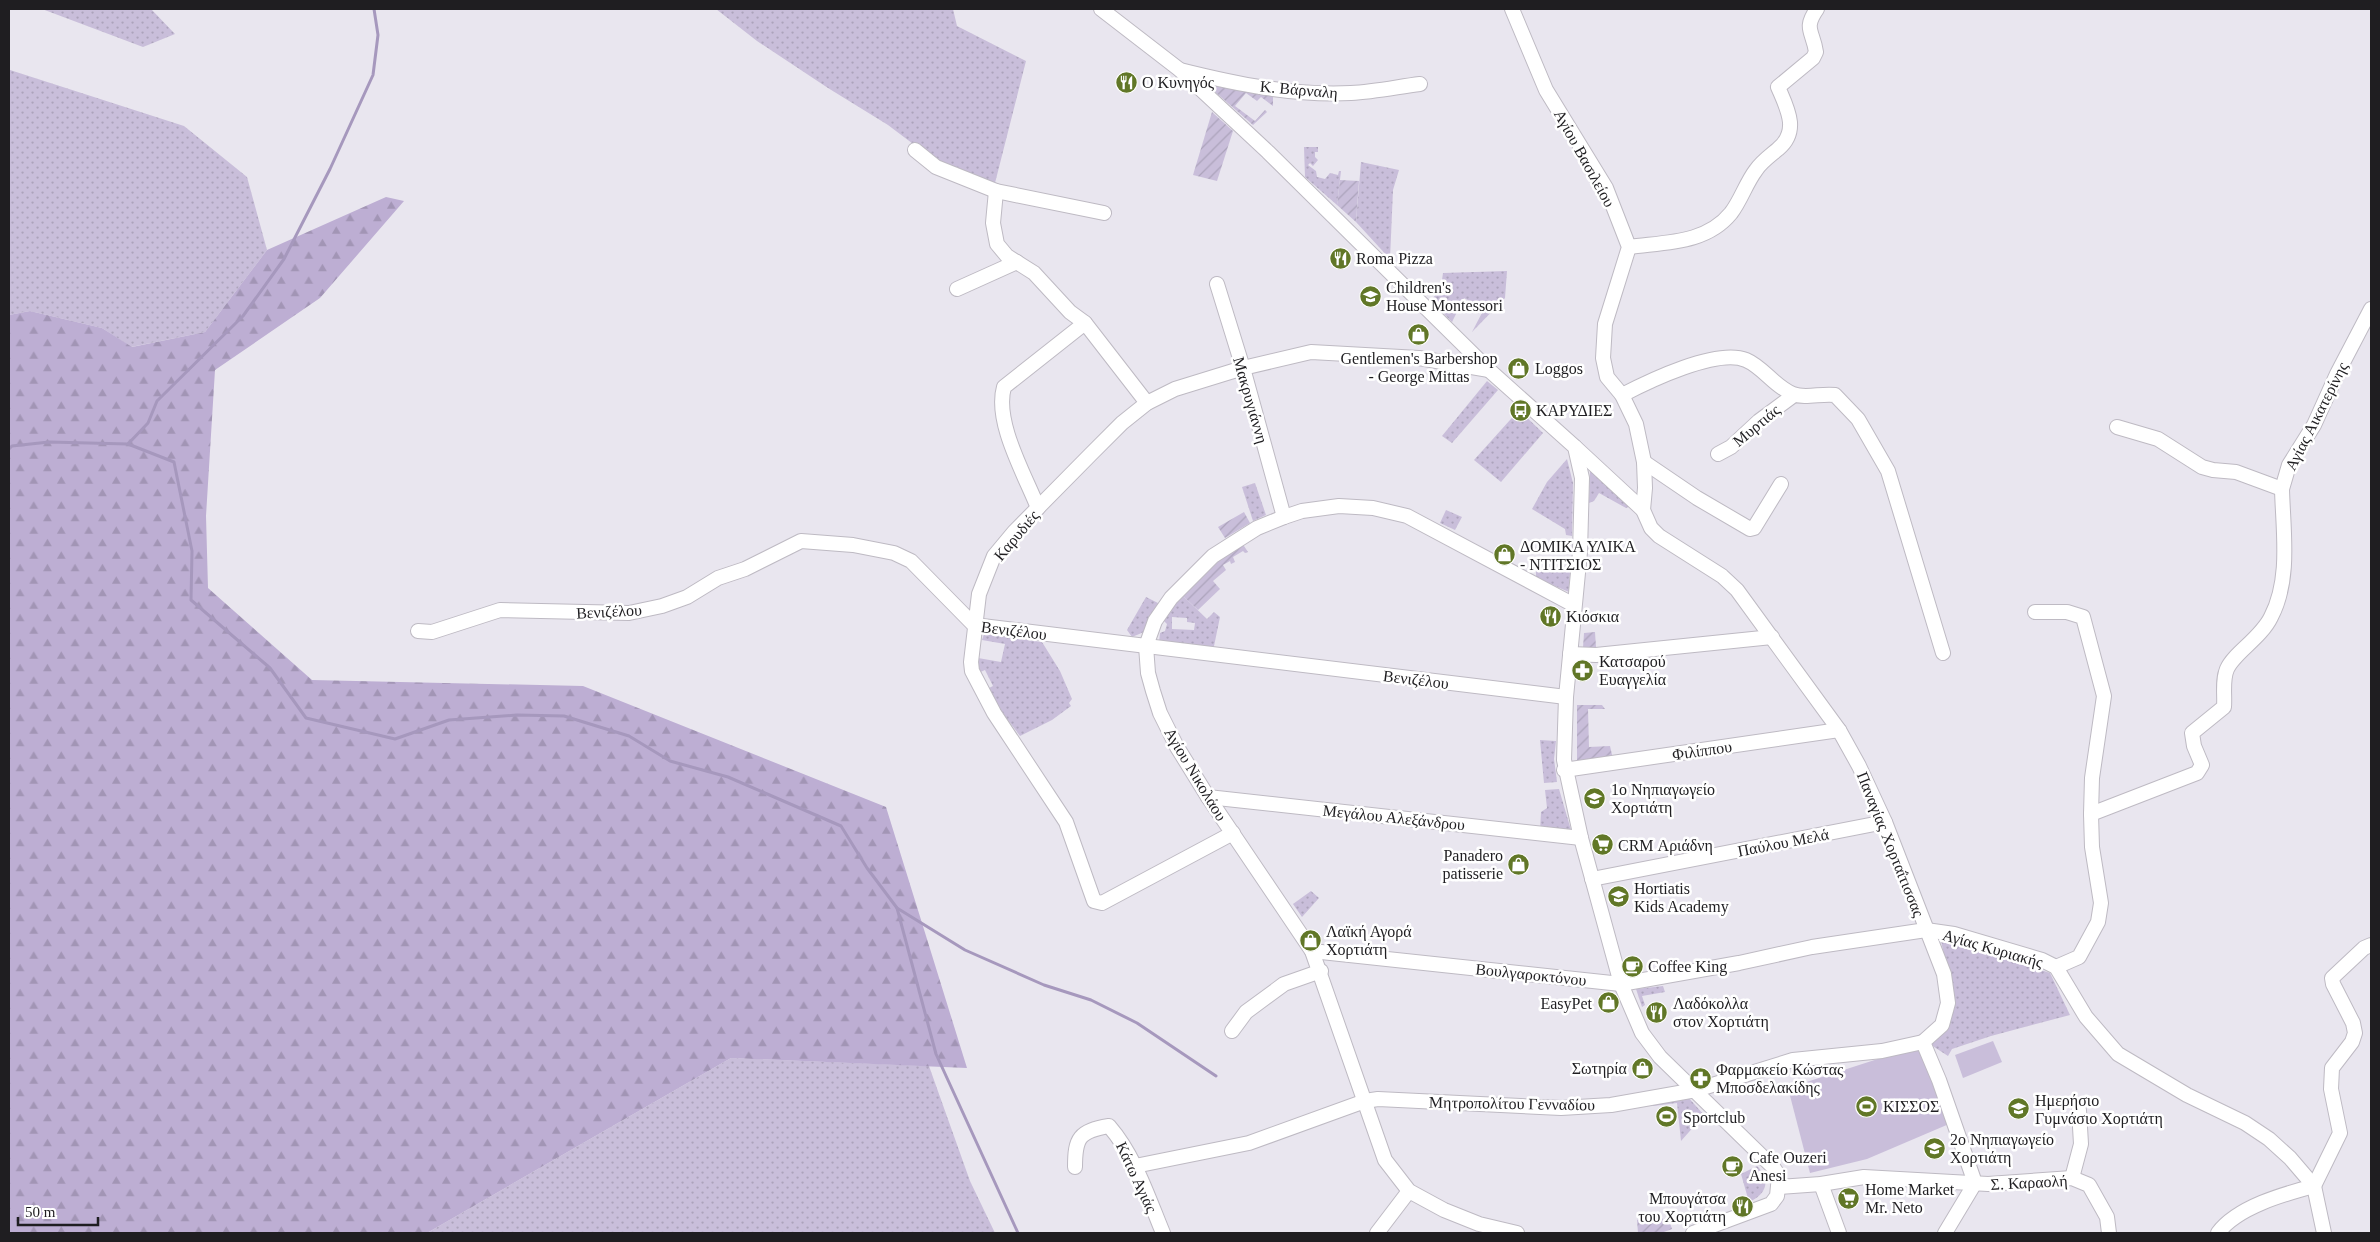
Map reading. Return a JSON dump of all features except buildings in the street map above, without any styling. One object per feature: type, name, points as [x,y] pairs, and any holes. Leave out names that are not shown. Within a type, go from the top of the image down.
[{"type":"street","name":"Παναγίας Χορταΐτισσας","points":[[1101,9],[1180,70],[1268,152],[1489,370],[1643,510],[1650,528],[1658,536],[1722,576],[1737,590],[1838,730],[1860,766],[1885,822],[1944,974],[1948,1003],[1942,1025],[1923,1042]]},
{"type":"street","name":"Αγίου Βασιλείου","points":[[1512,9],[1546,90],[1606,188],[1629,247]]},
{"type":"street","points":[[1643,510],[1646,488],[1644,462],[1636,424],[1622,395],[1607,377],[1603,358],[1605,324],[1629,247],[1693,239],[1730,214],[1756,170],[1788,138],[1791,129],[1790,114],[1778,87],[1813,58],[1816,52],[1809,30],[1809,20],[1817,9]]},
{"type":"street","name":"Κ. Βάρναλη","points":[[1180,70],[1276,90],[1316,93],[1353,93],[1420,84]]},
{"type":"street","points":[[915,150],[936,167],[996,191],[1104,213]]},
{"type":"street","points":[[996,191],[993,223],[997,244],[1007,256],[1034,273],[1070,312],[1085,323],[1147,403]]},
{"type":"street","points":[[957,289],[1017,262]]},
{"type":"street","name":"Μακρυγιάννη","points":[[1217,284],[1243,368],[1284,517]]},
{"type":"street","name":"Αγίας Αικατερίνης","points":[[2091,814],[2197,773],[2200,770],[2202,766],[2194,746],[2192,733],[2224,707],[2226,671],[2231,662],[2265,630],[2273,616],[2282,586],[2284,573],[2282,490],[2289,465],[2314,425],[2337,374],[2371,309]]},
{"type":"street","points":[[1038,508],[1002,415],[1004,387],[1085,323]]},
{"type":"street","name":"Καρυδιές","points":[[1233,833],[1102,903],[1094,901],[1066,822],[994,713],[972,671],[974,625],[979,594],[994,556],[1038,508],[1122,423],[1147,403],[1175,388],[1243,368],[1311,352],[1419,358],[1489,370]]},
{"type":"street","points":[[1622,395],[1646,382],[1690,366],[1723,357],[1739,358],[1748,361],[1794,395],[1835,395],[1862,426],[1888,471],[1943,653]]},
{"type":"street","name":"Μυρτιάς","points":[[1718,454],[1731,447],[1760,421],[1794,395]]},
{"type":"street","points":[[2117,427],[2158,439],[2202,466],[2213,470],[2236,472],[2282,490]]},
{"type":"street","points":[[1575,447],[1582,478],[1580,552],[1566,697],[1564,770],[1592,879],[1622,984],[1642,1033],[1660,1057],[1773,1166],[1779,1176],[1779,1187],[1771,1204],[1696,1233]]},
{"type":"street","points":[[1644,462],[1697,498],[1750,529],[1754,528],[1781,484]]},
{"type":"street","name":"Αγίου Νικολάου","points":[[1518,1233],[1479,1224],[1444,1210],[1409,1192],[1385,1160],[1376,1139],[1321,971],[1312,951],[1208,797],[1177,747],[1160,714],[1148,673],[1146,646],[1155,620],[1171,598],[1212,556],[1257,528],[1284,517],[1302,511],[1339,506],[1374,508],[1396,512],[1574,605]]},
{"type":"street","name":"Βενιζέλου","points":[[418,631],[432,632],[500,610],[629,613],[662,606],[687,597],[718,578],[745,569],[801,542],[880,548],[912,561],[974,625],[1566,697]]},
{"type":"street","points":[[2035,612],[2068,612],[2084,617],[2104,696],[2092,778],[2091,814],[2092,847],[2101,903],[2098,922],[2079,957],[2056,967]]},
{"type":"street","points":[[1570,654],[1596,655],[1772,637]]},
{"type":"street","name":"Φιλίππου","points":[[1564,770],[1838,730]]},
{"type":"street","name":"Μεγάλου Αλεξάνδρου","points":[[1208,797],[1581,838]]},
{"type":"street","name":"Παύλου Μελά","points":[[1592,879],[1885,822]]},
{"type":"street","name":"Αγίας Κυριακής","points":[[1926,930],[1954,934],[2042,960],[2056,967],[2086,1017],[2118,1054],[2187,1095],[2246,1123],[2269,1139],[2290,1158],[2314,1186],[2324,1233]]},
{"type":"street","name":"Βουλγαροκτόνου","points":[[1312,951],[1622,984],[1739,963],[1812,947],[1926,930]]},
{"type":"street","points":[[2218,1233],[2227,1224],[2252,1208],[2289,1193],[2314,1186],[2341,1131],[2331,1089],[2332,1068],[2352,1042],[2355,1033],[2353,1023],[2333,984],[2332,978],[2364,948],[2371,945]]},
{"type":"street","points":[[1232,1031],[1246,1012],[1284,984],[1321,971]]},
{"type":"street","points":[[1923,1042],[1940,1080],[1975,1183],[1944,1233]]},
{"type":"street","name":"Μητροπολίτου Γενναδίου","points":[[1134,1166],[1250,1143],[1365,1101],[1378,1099],[1575,1108],[1611,1105],[1696,1090],[1793,1060],[1882,1051],[1923,1042]]},
{"type":"street","points":[[2072,1178],[2081,1144],[2079,1110]]},
{"type":"street","name":"Κάτω Αγιάς","points":[[1075,1167],[1075,1147],[1082,1134],[1095,1128],[1109,1126],[1120,1138],[1163,1233]]},
{"type":"street","name":"Σ. Καραολή","points":[[1779,1187],[1821,1184],[1864,1177],[1975,1183],[2072,1178],[2089,1185],[2108,1217],[2109,1233]]},
{"type":"street","points":[[1821,1184],[1839,1233]]},
{"type":"street","points":[[1377,1233],[1409,1192]]},
{"type":"shaded area","points":[[42,9],[151,9],[175,34],[143,47]]},
{"type":"shaded area","points":[[716,9],[953,9],[957,26],[1026,61],[995,183],[941,165],[888,125],[757,41]]},
{"type":"shaded area","points":[[9,68],[10,70],[184,126],[247,177],[267,250],[205,332],[131,347],[102,328],[30,311],[9,315]]},
{"type":"shaded area","points":[[1206,84],[1273,95],[1273,106],[1261,97],[1257,101],[1246,93],[1235,106],[1255,121],[1265,110],[1267,112],[1253,125]]},
{"type":"shaded area","points":[[1212,112],[1233,131],[1217,181],[1193,175]]},
{"type":"shaded area","points":[[1304,147],[1318,147],[1315,157],[1318,160],[1313,166],[1310,163],[1308,165],[1316,171],[1317,177],[1325,179],[1330,173],[1338,175],[1339,171],[1341,171],[1337,205],[1305,177]]},
{"type":"shaded area","points":[[1361,162],[1399,170],[1393,190],[1390,259],[1356,222]]},
{"type":"shaded area","points":[[1340,180],[1359,181],[1356,222],[1337,205]]},
{"type":"shaded area","points":[[1507,271],[1505,298],[1472,332],[1484,309],[1464,298],[1452,322],[1431,301],[1441,287],[1443,273]]},
{"type":"shaded area","points":[[1487,381],[1498,390],[1452,443],[1442,436]]},
{"type":"shaded area","points":[[1519,410],[1543,433],[1501,482],[1474,460]]},
{"type":"shaded area","points":[[1567,459],[1573,483],[1572,536],[1566,535],[1565,529],[1532,509],[1547,482]]},
{"type":"shaded area","points":[[1590,470],[1632,505],[1626,508],[1599,493],[1594,501],[1589,503]]},
{"type":"shaded area","points":[[1255,483],[1266,515],[1253,521],[1242,487]]},
{"type":"shaded area","points":[[1446,510],[1462,517],[1455,530],[1440,523]]},
{"type":"shaded area","points":[[1244,512],[1250,523],[1225,538],[1218,527]]},
{"type":"shaded area","points":[[1242,543],[1248,552],[1245,553],[1243,551],[1233,557],[1235,562],[1231,564],[1230,561],[1223,565],[1226,570],[1213,581],[1220,589],[1198,610],[1183,596],[1219,561]]},
{"type":"shaded area","points":[[1536,569],[1570,572],[1569,592],[1536,578]]},
{"type":"shaded area","points":[[1183,596],[1207,619],[1214,612],[1220,617],[1213,651],[1159,642],[1160,633],[1165,631],[1167,624],[1164,621],[1168,611]],"holes":[[[1172,617],[1187,618],[1187,622],[1195,623],[1194,630],[1172,629]]]},
{"type":"shaded area","points":[[1146,597],[1160,604],[1144,632],[1132,637],[1127,630]]},
{"type":"shaded area","points":[[1595,632],[1596,647],[1583,648],[1584,633]]},
{"type":"shaded area","points":[[984,634],[1042,642],[1060,671],[1072,699],[1069,703],[1071,706],[1052,720],[1020,736],[985,690],[993,686],[985,670],[978,673],[978,658],[1001,662],[1005,644],[982,640]]},
{"type":"shaded area","points":[[1577,705],[1602,705],[1605,709],[1588,709],[1589,747],[1610,746],[1613,759],[1577,764]]},
{"type":"shaded area","points":[[1540,740],[1556,741],[1554,759],[1557,782],[1544,783]]},
{"type":"shaded area","points":[[1559,789],[1571,830],[1540,831],[1541,812],[1547,808],[1545,790]]},
{"type":"shaded area","points":[[1311,891],[1319,898],[1302,917],[1293,904]]},
{"type":"shaded area","points":[[1940,937],[2050,973],[2070,1015],[1991,1036],[1952,1049],[1948,1056],[1928,1043],[1945,1028],[1948,971]]},
{"type":"shaded area","points":[[1663,986],[1665,992],[1642,996],[1645,1005],[1642,1007],[1636,989]]},
{"type":"shaded area","points":[[1993,1041],[2002,1062],[1963,1078],[1955,1055]]},
{"type":"shaded area","name":"ΚΙΣΣΟΣ","points":[[1921,1045],[1949,1124],[1867,1159],[1810,1173],[1788,1088]]},
{"type":"shaded area","points":[[731,1058],[929,1066],[970,1181],[995,1233],[427,1233]]},
{"type":"shaded area","points":[[1687,1096],[1704,1115],[1681,1141],[1677,1103],[1653,1106],[1652,1101]]},
{"type":"shaded area","points":[[1757,1166],[1764,1176],[1765,1186],[1760,1195],[1749,1202],[1741,1174]]},
{"type":"shaded area","points":[[1642,1217],[1669,1220],[1672,1229],[1661,1233],[1638,1233],[1637,1220]]},
{"type":"green space","points":[[386,197],[404,201],[320,298],[215,370],[206,516],[208,588],[312,680],[583,686],[886,807],[967,1068],[731,1058],[427,1233],[9,1233],[9,315],[30,311],[102,328],[132,347],[205,332],[267,250]]},
{"type":"waterway","points":[[9,449],[12,446],[49,442],[128,444],[148,423],[157,401],[243,316],[284,259],[330,169],[373,75],[378,35],[374,9]]},
{"type":"waterway","points":[[128,444],[174,462],[192,551],[191,600],[270,668],[306,718],[395,739],[449,720],[517,715],[564,716],[629,736],[670,761],[728,777],[841,826],[867,868],[897,908],[965,950],[1044,985],[1091,1000],[1137,1023],[1216,1076]]},
{"type":"waterway","points":[[897,908],[936,1054],[1018,1233]]},
{"type":"place","name":"Ο Κυνηγός","points":[[1126,82]]},
{"type":"place","name":"Roma Pizza","points":[[1340,258]]},
{"type":"place","name":"Children's House Montessori","points":[[1370,296]]},
{"type":"place","name":"Gentlemen's Barbershop - George Mittas","points":[[1419,334]]},
{"type":"place","name":"Loggos","points":[[1519,368]]},
{"type":"place","name":"ΚΑΡΥΔΙΕΣ","points":[[1520,410]]},
{"type":"place","name":"ΔΟΜΙΚΑ ΥΛΙΚΑ - ΝΤΙΤΣΙΟΣ","points":[[1504,555]]},
{"type":"place","name":"Κιόσκια","points":[[1550,616]]},
{"type":"place","name":"Κατσαρού Ευαγγελία","points":[[1583,670]]},
{"type":"place","name":"1ο Νηπιαγωγείο Χορτιάτη","points":[[1595,798]]},
{"type":"place","name":"CRM Αριάδνη","points":[[1602,845]]},
{"type":"place","name":"Panadero patisserie","points":[[1519,864]]},
{"type":"place","name":"Hortiatis Kids Academy","points":[[1618,897]]},
{"type":"place","name":"Λαϊκή Αγορά Χορτιάτη","points":[[1310,940]]},
{"type":"place","name":"Coffee King","points":[[1632,966]]},
{"type":"place","name":"EasyPet","points":[[1608,1003]]},
{"type":"place","name":"Λαδόκολλα στον Χορτιάτη","points":[[1657,1012]]},
{"type":"place","name":"Σωτηρία","points":[[1643,1068]]},
{"type":"place","name":"Φαρμακείο Κώστας Μποσδελακίδης","points":[[1700,1078]]},
{"type":"place","name":"ΚΙΣΣΟΣ","points":[[1867,1106]]},
{"type":"place","name":"Ημερήσιο Γυμνάσιο Χορτιάτη","points":[[2019,1109]]},
{"type":"place","name":"Sportclub","points":[[1667,1117]]},
{"type":"place","name":"2ο Νηπιαγωγείο Χορτιάτη","points":[[1934,1148]]},
{"type":"place","name":"Cafe Ouzeri Anesi","points":[[1733,1166]]},
{"type":"place","name":"Home Market Mr. Neto","points":[[1849,1198]]},
{"type":"place","name":"Μπουγάτσα του Χορτιάτη","points":[[1742,1207]]}]
